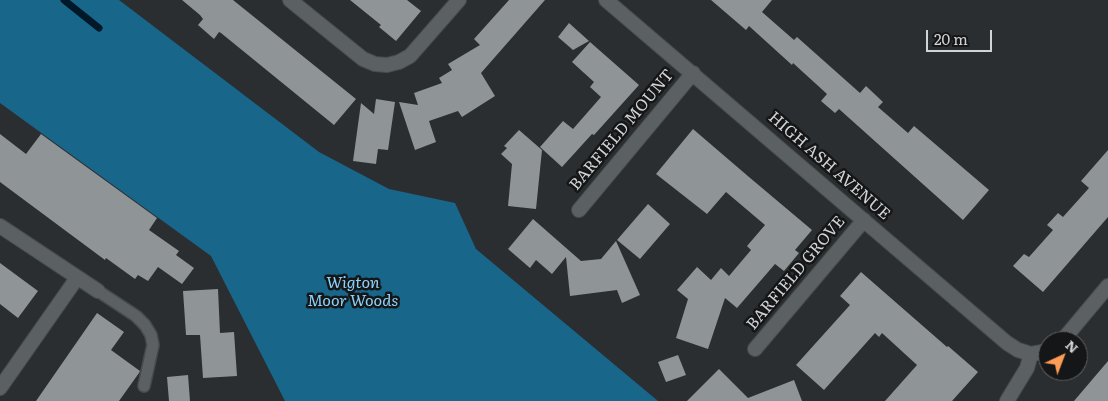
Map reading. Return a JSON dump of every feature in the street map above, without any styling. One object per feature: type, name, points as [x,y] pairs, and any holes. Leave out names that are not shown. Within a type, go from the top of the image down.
[{"type":"street","points":[[290,0],[363,59],[375,64],[387,65],[399,62],[410,56],[458,0]]},
{"type":"street","name":"HIGH ASH AVENUE","points":[[606,0],[1007,343],[1018,350],[1031,354]]},
{"type":"street","name":"BARFIELD MOUNT","points":[[578,210],[693,73]]},
{"type":"street","name":"BARFIELD GROVE","points":[[754,349],[864,220]]},
{"type":"street","points":[[0,226],[98,292]]},
{"type":"street","points":[[0,388],[77,278]]},
{"type":"street","points":[[1070,331],[1108,286]]},
{"type":"street","points":[[1006,401],[1027,368],[1031,354],[1038,353]]},
{"type":"lane","points":[[98,292],[136,316],[151,334],[153,345],[144,386]]},
{"type":"green space","name":"Wigton Moor Woods","points":[[0,0],[119,0],[319,152],[389,189],[455,203],[476,249],[658,401],[285,401],[211,256],[0,103]]},
{"type":"building","points":[[182,0],[233,0],[356,99],[334,125],[221,33],[219,32],[214,39],[198,25],[203,19],[200,15]]},
{"type":"building","points":[[350,0],[407,0],[421,11],[396,41],[379,27],[381,25]]},
{"type":"building","points":[[509,0],[545,0],[481,73],[495,96],[462,117],[458,111],[429,121],[436,142],[415,150],[399,102],[418,105],[414,93],[442,83],[439,78],[452,70],[448,64],[480,45],[474,39]]},
{"type":"building","points":[[711,0],[772,0],[762,12],[794,40],[797,37],[860,93],[866,86],[883,102],[878,107],[908,133],[914,126],[989,190],[963,220],[839,109],[835,113],[821,101],[827,94],[793,63],[792,65],[749,26],[746,30]]},
{"type":"building","points":[[569,23],[589,41],[573,50],[558,37]]},
{"type":"building","points":[[590,42],[639,85],[562,167],[540,147],[563,121],[573,129],[601,97],[590,87],[594,82],[572,62]]},
{"type":"building","points":[[376,99],[395,102],[388,150],[378,149],[376,164],[353,161],[361,103],[374,114]]},
{"type":"building","points":[[693,129],[812,230],[795,250],[799,253],[784,271],[775,264],[737,308],[725,298],[708,349],[676,338],[688,299],[677,290],[697,267],[711,280],[721,268],[729,276],[751,250],[747,246],[765,225],[726,192],[707,214],[656,174]]},
{"type":"building","points":[[519,130],[542,150],[536,209],[508,206],[512,164],[501,154],[507,148],[504,146]]},
{"type":"building","points":[[0,134],[26,154],[41,134],[157,218],[149,230],[179,251],[176,255],[194,268],[182,284],[158,267],[148,281],[138,275],[135,279],[106,258],[105,260],[0,182]]},
{"type":"building","points":[[1108,150],[1108,217],[1043,292],[1013,266],[1024,254],[1029,257],[1053,230],[1047,225],[1058,213],[1063,217],[1089,188],[1081,181]]},
{"type":"building","points":[[648,204],[670,224],[640,259],[617,240]]},
{"type":"building","points":[[533,219],[581,261],[601,259],[616,241],[640,295],[622,303],[617,290],[570,296],[566,257],[552,274],[536,260],[530,268],[508,249]]},
{"type":"building","points":[[0,263],[38,291],[18,318],[0,304]]},
{"type":"building","points":[[861,272],[978,372],[952,401],[885,401],[917,365],[882,333],[879,337],[875,333],[824,390],[796,365],[850,305],[840,296]]},
{"type":"building","points":[[218,289],[220,333],[234,332],[237,376],[203,378],[200,335],[186,335],[183,291]]},
{"type":"building","points":[[97,313],[124,332],[111,350],[140,371],[139,373],[119,401],[36,401]]},
{"type":"building","points":[[678,355],[686,375],[666,382],[658,362]]},
{"type":"building","points":[[1108,361],[1108,401],[1074,401]]},
{"type":"building","points":[[719,369],[748,398],[794,380],[802,401],[687,401]]},
{"type":"building","points":[[188,375],[190,401],[169,401],[167,377]]},
{"type":"waterway","points":[[64,0],[99,28]]}]
